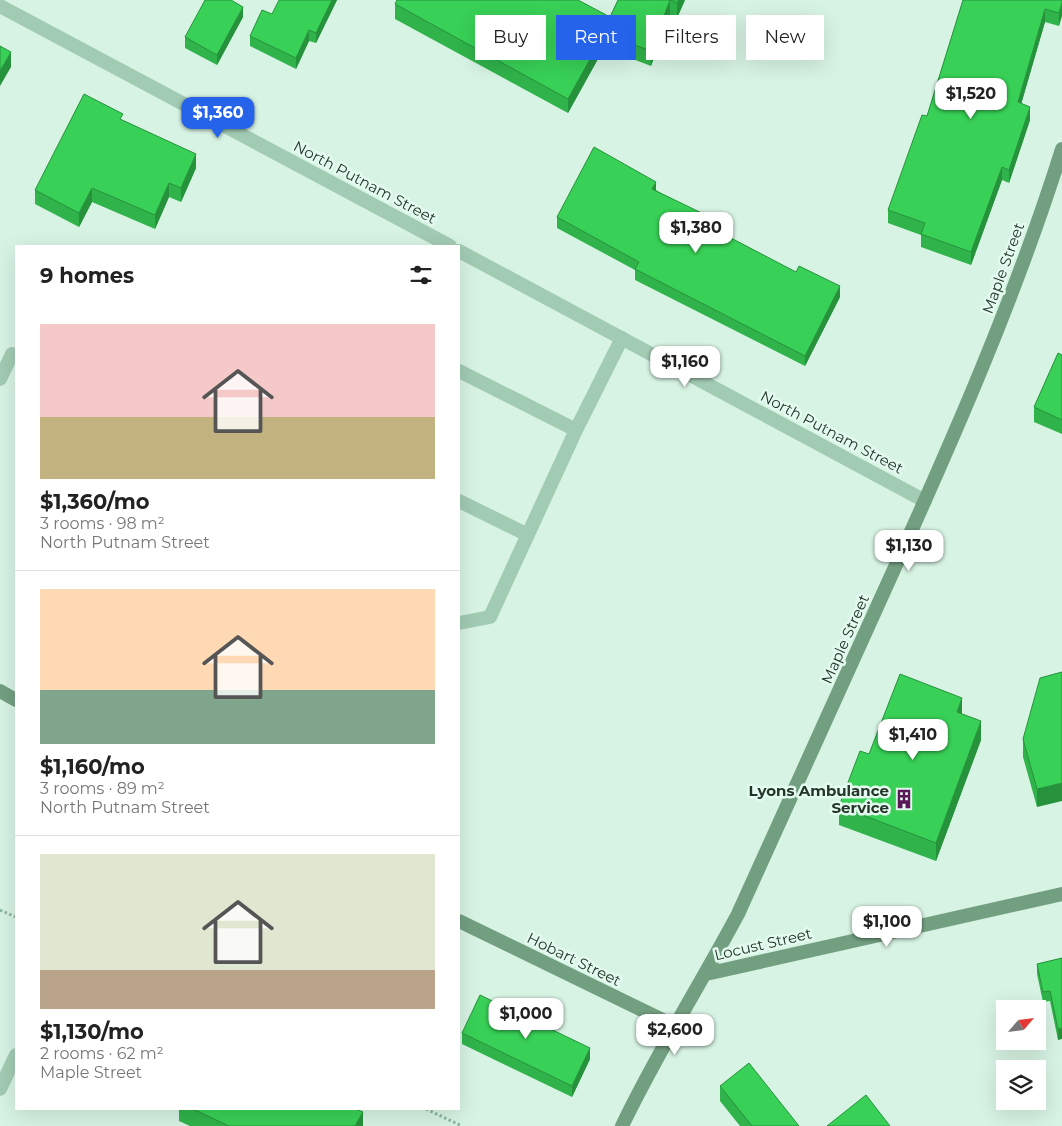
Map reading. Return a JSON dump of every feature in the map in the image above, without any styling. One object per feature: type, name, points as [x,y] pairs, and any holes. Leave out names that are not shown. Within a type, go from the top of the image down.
[{"type":"main road","name":"Maple Street","points":[[622,1126],[675,1026],[706,974],[738,914],[926,501],[991,348],[1051,185],[1062,149]]},
{"type":"main road","points":[[0,691],[15,699]]},
{"type":"main road","name":"Locust Street","points":[[706,974],[1062,894]]},
{"type":"main road","name":"Hobart Street","points":[[460,921],[675,1026]]},
{"type":"street","name":"North Putnam Street","points":[[0,6],[448,245]]},
{"type":"street","name":"North Putnam Street","points":[[460,252],[926,501]]},
{"type":"street","points":[[460,623],[490,617],[576,430],[622,338]]},
{"type":"street","points":[[0,379],[12,354]]},
{"type":"street","points":[[460,372],[576,430]]},
{"type":"street","points":[[460,501],[528,535]]},
{"type":"street","points":[[0,1089],[15,1057]]},
{"type":"path","points":[[0,910],[15,916]]},
{"type":"path","points":[[428,1110],[462,1126]]},
{"type":"building","points":[[205,0],[231,0],[243,7],[217,55],[185,37]]},
{"type":"building","points":[[279,0],[332,0],[316,33],[309,30],[296,58],[250,36],[262,10],[272,14]]},
{"type":"building","points":[[397,0],[578,0],[606,15],[556,15],[556,60],[590,60],[568,99],[497,60],[546,60],[546,15],[475,15],[475,48],[395,4]]},
{"type":"building","points":[[618,0],[670,0],[664,15],[646,15],[646,49],[636,46],[636,15],[611,15]]},
{"type":"building","points":[[963,0],[1062,0],[1059,13],[1045,9],[1018,102],[1030,107],[1009,170],[1002,167],[971,252],[921,234],[925,223],[888,210],[922,115],[927,116]]},
{"type":"building","points":[[0,46],[11,52],[0,71]]},
{"type":"building","points":[[84,94],[123,114],[120,119],[196,154],[181,188],[169,183],[155,215],[92,188],[79,213],[35,190]]},
{"type":"building","points":[[594,147],[656,182],[652,189],[712,218],[708,226],[796,272],[799,266],[840,286],[805,356],[635,269],[639,262],[557,217]]},
{"type":"building","points":[[1058,353],[1062,355],[1062,420],[1034,407]]},
{"type":"building","points":[[1062,672],[1062,783],[1037,789],[1023,739],[1040,678]]},
{"type":"building","name":"Lyons Ambulance Service","points":[[900,674],[962,698],[957,712],[981,721],[936,843],[839,806],[860,751],[869,754]]},
{"type":"building","points":[[1062,958],[1062,1028],[1058,1029],[1050,991],[1043,992],[1037,964]]},
{"type":"building","points":[[480,995],[590,1048],[572,1086],[462,1033]]},
{"type":"building","points":[[749,1063],[799,1126],[752,1126],[720,1086]]},
{"type":"building","points":[[866,1095],[890,1126],[827,1126]]},
{"type":"building","points":[[195,1110],[358,1110],[363,1112],[355,1126],[229,1126]]},
{"type":"place","name":"Lyons Ambulance Service","points":[[904,799]]}]
